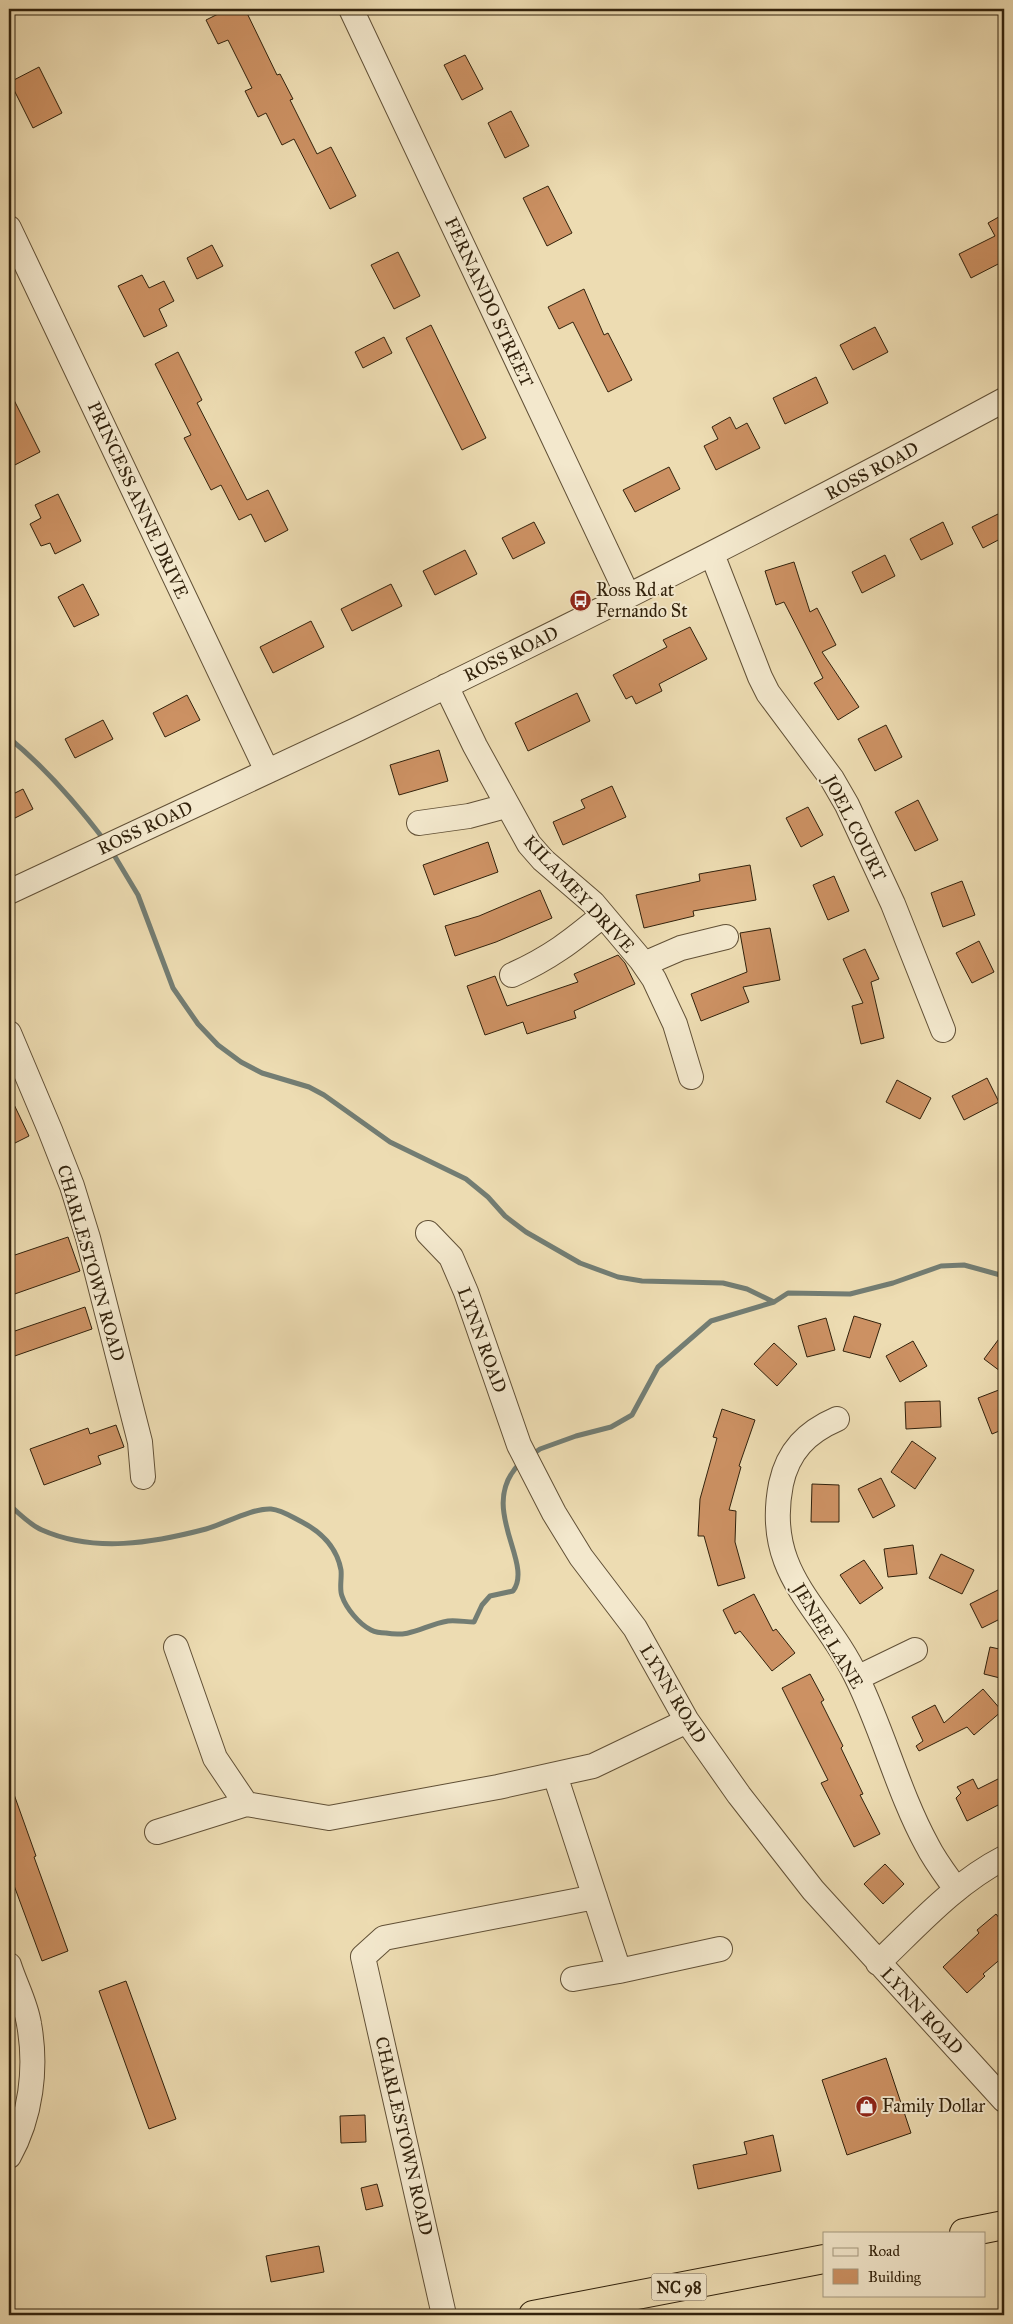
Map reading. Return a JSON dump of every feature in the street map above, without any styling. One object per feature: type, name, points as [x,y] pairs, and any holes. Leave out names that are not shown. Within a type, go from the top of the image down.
[{"type":"highway","points":[[969,2232],[1004,2225]]},
{"type":"highway","name":"NC 98","points":[[533,2315],[823,2259]]},
{"type":"street","name":"FERNANDO STREET","points":[[351,9],[628,596]]},
{"type":"street","name":"PRINCESS ANNE DRIVE","points":[[9,228],[267,771]]},
{"type":"street","name":"ROSS ROAD","points":[[9,892],[446,686],[838,490],[1004,400]]},
{"type":"street","name":"JOEL COURT","points":[[712,554],[768,693],[818,758],[847,805],[893,904],[943,1030]]},
{"type":"street","name":"KILAMEY DRIVE","points":[[446,686],[506,806],[528,844],[543,860],[579,890],[603,915],[644,964],[654,979],[672,1016],[691,1077]]},
{"type":"street","points":[[420,823],[469,816],[506,806]]},
{"type":"street","points":[[512,975],[542,962],[566,946],[603,915]]},
{"type":"street","points":[[644,964],[681,948],[726,938]]},
{"type":"street","name":"CHARLESTOWN ROAD","points":[[9,1033],[72,1186],[88,1238],[140,1442],[143,1478]]},
{"type":"street","name":"LYNN ROAD","points":[[428,1233],[451,1257],[466,1292],[519,1445],[554,1513],[581,1557],[634,1628],[687,1721],[776,1844],[812,1890],[1004,2100]]},
{"type":"street","name":"JENEE LANE","points":[[837,1419],[819,1427],[804,1439],[791,1454],[782,1483],[778,1522],[781,1544],[788,1568],[801,1593],[839,1646],[857,1678],[926,1845],[956,1889]]},
{"type":"street","points":[[176,1647],[215,1758],[246,1804]]},
{"type":"street","points":[[857,1678],[915,1650]]},
{"type":"street","points":[[156,1832],[246,1804],[329,1818],[555,1774],[593,1766],[687,1721]]},
{"type":"street","points":[[555,1774],[619,1971]]},
{"type":"street","points":[[878,1963],[956,1889],[1004,1858]]},
{"type":"street","name":"CHARLESTOWN ROAD","points":[[444,2315],[364,1957],[384,1938],[595,1897]]},
{"type":"street","points":[[573,1979],[720,1949]]},
{"type":"street","points":[[9,1965],[29,2023],[32,2081],[28,2111],[9,2156]]},
{"type":"building","points":[[228,9],[245,9],[277,75],[280,74],[293,99],[290,100],[317,154],[331,147],[356,196],[330,209],[294,139],[282,145],[266,113],[258,117],[245,91],[252,88],[228,40],[218,44],[206,20]]},
{"type":"building","points":[[465,55],[483,89],[462,100],[444,65]]},
{"type":"building","points":[[39,67],[62,113],[33,128],[10,82]]},
{"type":"building","points":[[511,111],[529,146],[505,158],[488,123]]},
{"type":"building","points":[[548,186],[572,233],[547,246],[523,198]]},
{"type":"building","points":[[1004,214],[1004,261],[971,278],[959,254],[995,236],[988,223]]},
{"type":"building","points":[[212,245],[223,266],[197,279],[187,258]]},
{"type":"building","points":[[398,252],[420,296],[394,309],[371,265]]},
{"type":"building","points":[[142,275],[149,288],[164,281],[174,301],[159,309],[167,326],[144,337],[118,286]]},
{"type":"building","points":[[584,289],[604,335],[608,333],[632,380],[608,392],[573,322],[559,329],[548,307]]},
{"type":"building","points":[[431,325],[486,438],[462,450],[406,338]]},
{"type":"building","points":[[875,327],[888,352],[853,370],[840,345]]},
{"type":"building","points":[[384,337],[392,353],[363,368],[355,352]]},
{"type":"building","points":[[178,352],[202,400],[197,403],[247,500],[268,490],[288,530],[265,542],[251,514],[239,520],[221,485],[211,490],[184,438],[191,435],[155,364]]},
{"type":"building","points":[[816,377],[828,403],[785,424],[773,398]]},
{"type":"building","points":[[9,390],[40,452],[9,468]]},
{"type":"building","points":[[730,417],[736,429],[747,423],[760,448],[716,470],[704,446],[718,439],[712,427]]},
{"type":"building","points":[[669,467],[680,489],[635,512],[623,490]]},
{"type":"building","points":[[58,494],[81,541],[55,554],[50,543],[41,546],[30,524],[41,518],[35,505]]},
{"type":"building","points":[[1004,511],[1004,537],[983,548],[972,527]]},
{"type":"building","points":[[534,522],[545,543],[513,559],[502,538]]},
{"type":"building","points":[[943,522],[953,544],[921,560],[910,539]]},
{"type":"building","points":[[465,550],[477,574],[435,595],[423,571]]},
{"type":"building","points":[[885,555],[895,576],[862,593],[852,572]]},
{"type":"building","points":[[794,562],[810,612],[817,608],[836,645],[822,652],[859,707],[838,720],[814,683],[823,678],[784,602],[776,605],[765,571]]},
{"type":"building","points":[[83,584],[99,615],[74,627],[58,597]]},
{"type":"building","points":[[391,584],[402,606],[352,631],[341,609]]},
{"type":"building","points":[[311,621],[324,647],[273,673],[260,647]]},
{"type":"building","points":[[690,627],[707,659],[659,684],[662,691],[636,704],[632,696],[626,699],[613,675],[667,647],[663,640]]},
{"type":"building","points":[[577,693],[590,721],[528,751],[515,723]]},
{"type":"building","points":[[187,695],[200,720],[165,737],[153,713]]},
{"type":"building","points":[[103,720],[113,739],[75,758],[65,739]]},
{"type":"building","points":[[886,725],[902,757],[875,771],[858,739]]},
{"type":"building","points":[[439,750],[448,781],[399,795],[390,765]]},
{"type":"building","points":[[612,786],[626,817],[563,845],[553,822],[585,808],[581,800]]},
{"type":"building","points":[[23,789],[33,809],[9,821],[9,796]]},
{"type":"building","points":[[918,800],[938,840],[915,851],[895,812]]},
{"type":"building","points":[[808,807],[823,835],[801,847],[786,818]]},
{"type":"building","points":[[488,842],[498,872],[434,895],[423,865]]},
{"type":"building","points":[[750,865],[756,900],[693,911],[694,916],[644,928],[636,895],[700,881],[699,874]]},
{"type":"building","points":[[834,876],[849,911],[828,920],[813,885]]},
{"type":"building","points":[[962,881],[975,915],[943,927],[931,893]]},
{"type":"building","points":[[540,890],[552,918],[496,942],[455,956],[445,926],[479,916]]},
{"type":"building","points":[[770,928],[780,980],[743,987],[749,1002],[701,1021],[691,994],[747,972],[740,933]]},
{"type":"building","points":[[979,941],[994,972],[972,983],[956,953]]},
{"type":"building","points":[[865,949],[879,979],[871,982],[884,1038],[861,1044],[852,1006],[863,1003],[843,959]]},
{"type":"building","points":[[618,955],[625,963],[635,984],[574,1011],[576,1018],[527,1034],[523,1022],[485,1035],[467,986],[495,976],[507,1006],[578,982],[574,974]]},
{"type":"building","points":[[987,1078],[999,1102],[964,1120],[952,1096]]},
{"type":"building","points":[[897,1080],[931,1098],[920,1119],[886,1102]]},
{"type":"building","points":[[9,1094],[29,1136],[9,1146]]},
{"type":"building","points":[[68,1237],[80,1271],[9,1296],[9,1257]]},
{"type":"building","points":[[85,1307],[92,1329],[9,1358],[9,1333]]},
{"type":"building","points":[[854,1316],[881,1324],[870,1358],[843,1351]]},
{"type":"building","points":[[826,1318],[835,1350],[807,1357],[798,1326]]},
{"type":"building","points":[[1004,1332],[1004,1374],[984,1359]]},
{"type":"building","points":[[913,1341],[927,1366],[900,1382],[886,1356]]},
{"type":"building","points":[[774,1343],[797,1364],[777,1386],[754,1364]]},
{"type":"building","points":[[1004,1388],[1004,1429],[992,1434],[978,1398]]},
{"type":"building","points":[[940,1401],[941,1427],[906,1429],[905,1402]]},
{"type":"building","points":[[722,1409],[755,1420],[739,1466],[741,1467],[729,1510],[736,1511],[735,1542],[745,1578],[718,1586],[704,1536],[698,1536],[700,1499],[717,1438],[713,1437]]},
{"type":"building","points":[[116,1425],[124,1447],[98,1456],[101,1464],[44,1485],[30,1449],[88,1428],[90,1434]]},
{"type":"building","points":[[912,1441],[936,1458],[915,1489],[891,1472]]},
{"type":"building","points":[[881,1478],[895,1506],[873,1518],[858,1489]]},
{"type":"building","points":[[812,1484],[839,1485],[839,1522],[811,1522]]},
{"type":"building","points":[[913,1545],[917,1574],[888,1577],[884,1549]]},
{"type":"building","points":[[941,1554],[974,1570],[962,1594],[929,1578]]},
{"type":"building","points":[[864,1560],[883,1588],[860,1604],[840,1575]]},
{"type":"building","points":[[1000,1589],[1004,1598],[1004,1617],[982,1628],[970,1604]]},
{"type":"building","points":[[754,1594],[773,1631],[776,1629],[795,1653],[772,1671],[740,1631],[735,1634],[723,1610]]},
{"type":"building","points":[[990,1647],[1004,1650],[1004,1679],[984,1674]]},
{"type":"building","points":[[810,1674],[824,1700],[821,1702],[843,1746],[841,1748],[863,1794],[860,1795],[880,1834],[854,1847],[821,1783],[828,1780],[782,1688]]},
{"type":"building","points":[[983,1689],[1002,1711],[974,1735],[967,1727],[919,1751],[916,1746],[923,1741],[912,1717],[935,1705],[944,1723]]},
{"type":"building","points":[[1004,1776],[1004,1802],[967,1821],[956,1798],[961,1793],[957,1787],[973,1779],[978,1789]]},
{"type":"building","points":[[9,1786],[11,1786],[68,1951],[42,1961],[9,1872]]},
{"type":"building","points":[[885,1864],[904,1884],[883,1904],[864,1884]]},
{"type":"building","points":[[996,1914],[1004,1924],[1004,1956],[983,1974],[985,1976],[967,1993],[943,1967],[979,1933],[977,1930]]},
{"type":"building","points":[[126,1981],[176,2119],[149,2129],[99,1991]]},
{"type":"building","name":"Family Dollar","points":[[886,2058],[911,2133],[847,2155],[822,2080]]},
{"type":"building","points":[[365,2115],[366,2142],[341,2143],[340,2116]]},
{"type":"building","points":[[773,2135],[781,2171],[698,2189],[693,2165],[747,2154],[744,2142]]},
{"type":"building","points":[[377,2184],[383,2206],[366,2210],[361,2188]]},
{"type":"building","points":[[319,2246],[324,2272],[271,2282],[266,2256]]},
{"type":"waterway","points":[[9,738],[36,761],[60,786],[105,841]]},
{"type":"waterway","points":[[111,850],[138,895],[173,988],[198,1024],[218,1045],[241,1062],[262,1073],[309,1087],[324,1095],[390,1142],[466,1179],[488,1197],[505,1216],[526,1232],[580,1263],[618,1277],[642,1281],[723,1283],[747,1289],[774,1302]]},
{"type":"waterway","points":[[530,1456],[540,1449],[576,1436],[611,1427],[632,1415],[658,1367],[711,1321],[774,1302],[788,1293],[850,1294],[893,1283],[941,1266],[964,1265],[1004,1276]]},
{"type":"waterway","points":[[9,1505],[42,1530],[82,1542],[103,1543],[145,1542],[206,1529],[263,1509],[279,1511],[316,1531],[332,1548],[341,1570],[342,1596],[358,1620],[366,1627],[380,1633],[403,1634],[448,1621],[474,1622],[482,1605],[490,1596],[513,1591],[518,1579],[517,1565],[504,1515],[503,1497],[508,1479],[521,1462]]},
{"type":"place","name":"Ross Rd at Fernando St","points":[[580,600]]},
{"type":"place","name":"Family Dollar","points":[[866,2106]]}]
